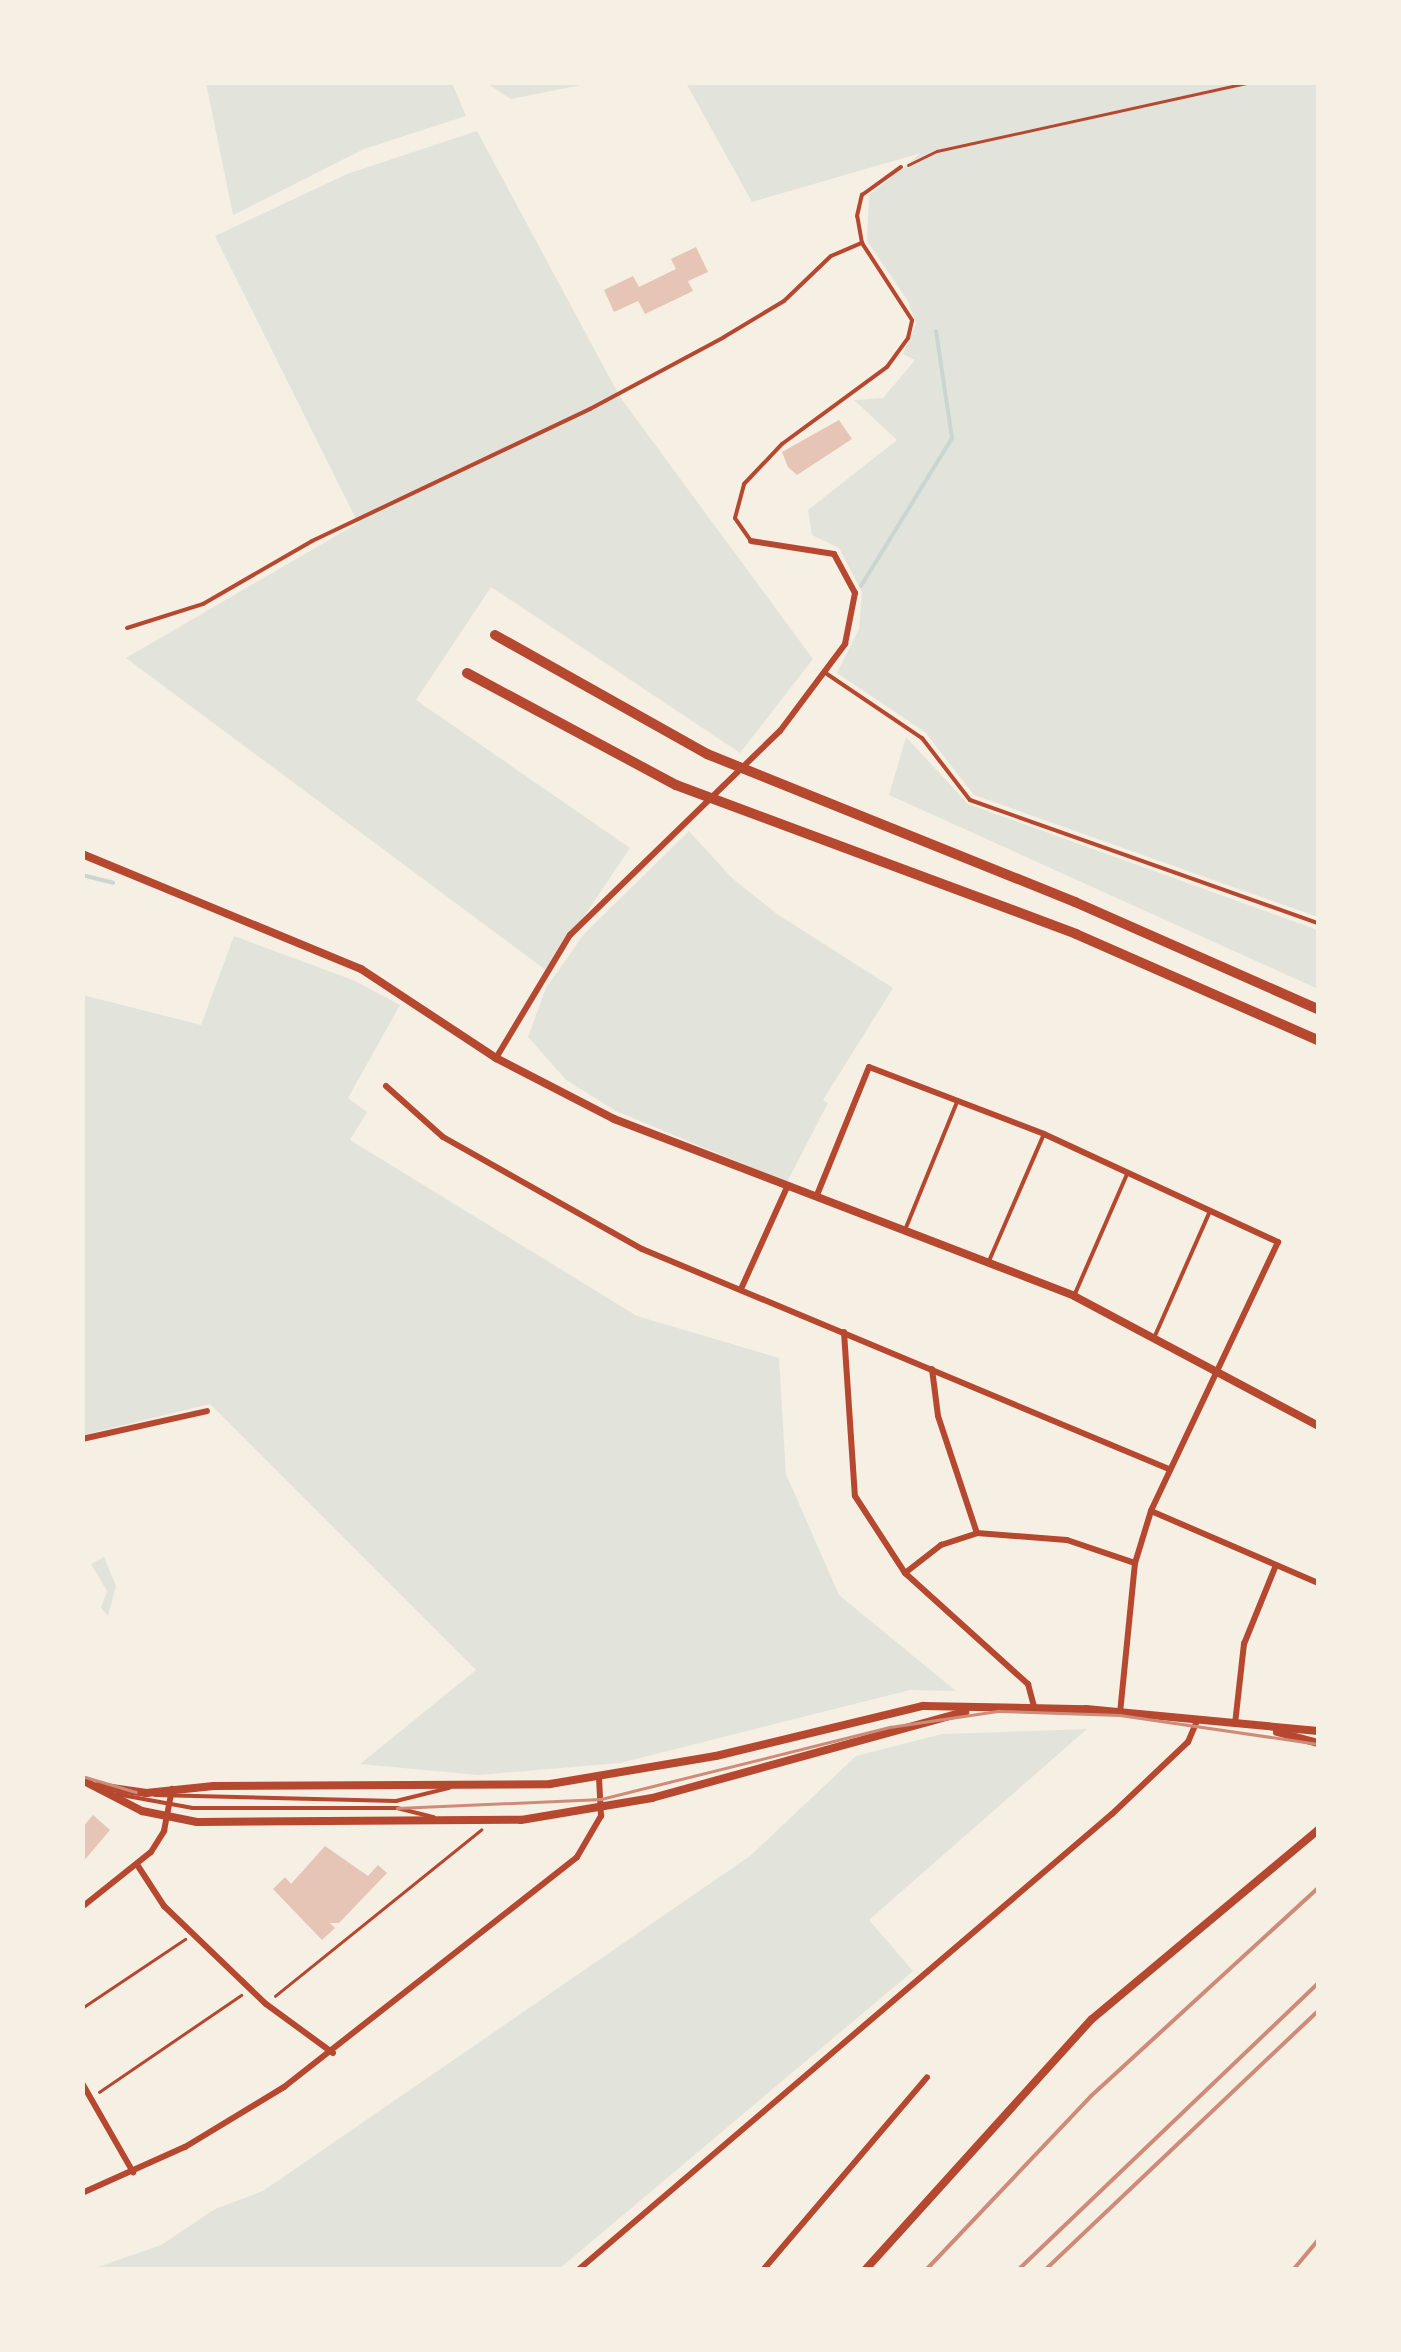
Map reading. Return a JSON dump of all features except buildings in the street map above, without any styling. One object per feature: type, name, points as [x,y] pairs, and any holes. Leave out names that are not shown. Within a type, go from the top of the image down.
[{"type":"highway","points":[[495,635],[706,754],[1075,902],[1318,1009]]},
{"type":"highway","points":[[467,674],[676,785],[1076,934],[1318,1040]]},
{"type":"street","points":[[496,1058],[570,936],[780,732],[827,674],[852,626],[854,593],[842,564],[824,549],[751,541]]},
{"type":"street","points":[[82,854],[361,968],[496,1058],[614,1119],[1074,1296],[1318,1426]]},
{"type":"street","points":[[817,1195],[869,1068],[1044,1134],[1278,1242],[1151,1511],[1135,1564],[1120,1712]]},
{"type":"street","points":[[386,1086],[460,1146],[642,1248],[1169,1469]]},
{"type":"street","points":[[742,1290],[787,1187]]},
{"type":"street","points":[[844,1332],[856,1496],[905,1574],[1028,1684],[1034,1707]]},
{"type":"street","points":[[932,1369],[938,1416],[978,1533]]},
{"type":"street","points":[[82,1439],[207,1411]]},
{"type":"street","points":[[1151,1511],[1318,1583]]},
{"type":"street","points":[[905,1574],[941,1545],[978,1533],[1067,1540],[1135,1564]]},
{"type":"street","points":[[1235,1725],[1244,1644],[1276,1565]]},
{"type":"street","points":[[98,1786],[171,1797],[598,1778],[716,1756],[907,1708],[1034,1707],[1318,1731]]},
{"type":"street","points":[[82,1780],[168,1818],[480,1822],[602,1809],[917,1730],[970,1710]]},
{"type":"street","points":[[578,2270],[1112,1814],[1188,1742],[1197,1721]]},
{"type":"street","points":[[1263,1728],[1318,1742]]},
{"type":"street","points":[[82,2193],[133,2172],[237,2116],[333,2053],[577,1857],[594,1836],[602,1809],[598,1778]]},
{"type":"street","points":[[82,1907],[138,1866],[168,1818],[171,1797]]},
{"type":"street","points":[[865,2270],[1092,2018],[1172,1945],[1318,1830]]},
{"type":"street","points":[[138,1866],[158,1900],[266,2004],[333,2053]]},
{"type":"street","points":[[763,2270],[926,2077]]},
{"type":"street","points":[[82,2083],[133,2172]]},
{"type":"lane","points":[[751,541],[735,518],[744,484],[782,444],[887,367],[908,338],[912,320],[862,243],[856,216],[862,195],[902,166]]},
{"type":"lane","points":[[128,628],[194,608],[312,541],[590,409],[784,301],[831,256],[862,243]]},
{"type":"lane","points":[[827,674],[922,738],[970,800],[1318,923]]},
{"type":"lane","points":[[905,1230],[956,1102]]},
{"type":"lane","points":[[989,1262],[1044,1134]]},
{"type":"lane","points":[[1074,1296],[1128,1172]]},
{"type":"lane","points":[[1154,1338],[1210,1211]]},
{"type":"lane","points":[[168,1818],[183,1807],[397,1804],[452,1787]]},
{"type":"lane","points":[[108,1792],[397,1804],[453,1822]]},
{"type":"lane","points":[[171,1797],[183,1807]]},
{"type":"path","points":[[902,166],[937,152],[1252,82]]},
{"type":"path","points":[[266,2004],[481,1836],[480,1822]]},
{"type":"path","points":[[82,2008],[193,1933]]},
{"type":"path","points":[[90,2098],[250,1988]]},
{"type":"shaded area","points":[[206,83],[452,83],[466,116],[364,149],[233,215]]},
{"type":"shaded area","points":[[486,83],[591,83],[511,99]]},
{"type":"shaded area","points":[[686,83],[1318,83],[1318,917],[974,795],[925,732],[837,673],[859,629],[862,592],[839,548],[812,535],[808,510],[897,440],[854,400],[883,398],[915,360],[903,354],[916,324],[908,301],[867,241],[869,195],[921,153],[752,202]]},
{"type":"shaded area","points":[[477,131],[620,397],[813,659],[740,753],[491,587],[416,700],[630,848],[547,971],[126,658],[358,523],[215,236],[347,174]]},
{"type":"shaded area","points":[[906,737],[968,804],[1318,930],[1318,989],[889,795]]},
{"type":"shaded area","points":[[689,831],[732,878],[777,914],[893,988],[823,1100],[828,1103],[787,1182],[616,1111],[566,1080],[528,1037],[546,988],[584,934]]},
{"type":"shaded area","points":[[234,936],[353,980],[400,1005],[348,1098],[367,1112],[350,1140],[637,1316],[779,1358],[786,1474],[839,1595],[956,1691],[910,1690],[620,1763],[479,1775],[360,1764],[476,1670],[210,1404],[83,1435],[83,995],[201,1025]]},
{"type":"shaded area","points":[[104,1557],[116,1586],[108,1616],[101,1608],[107,1591],[91,1564]]},
{"type":"shaded area","points":[[1087,1729],[869,1920],[913,1971],[559,2269],[92,2269],[161,2245],[215,2209],[263,2191],[750,1856],[856,1756],[942,1734]]},
{"type":"waterway","points":[[861,586],[952,438],[936,331]]},
{"type":"waterway","points":[[82,875],[113,883]]},
{"type":"tram line","points":[[397,1808],[601,1799],[890,1727],[999,1711],[1120,1715],[1318,1744]]},
{"type":"tram line","points":[[82,1776],[136,1792]]},
{"type":"railway","points":[[926,2270],[1091,2096],[1318,1888]]},
{"type":"railway","points":[[1018,2270],[1318,1983]]},
{"type":"railway","points":[[1045,2270],[1318,2011]]},
{"type":"railway","points":[[1293,2270],[1318,2240]]}]
